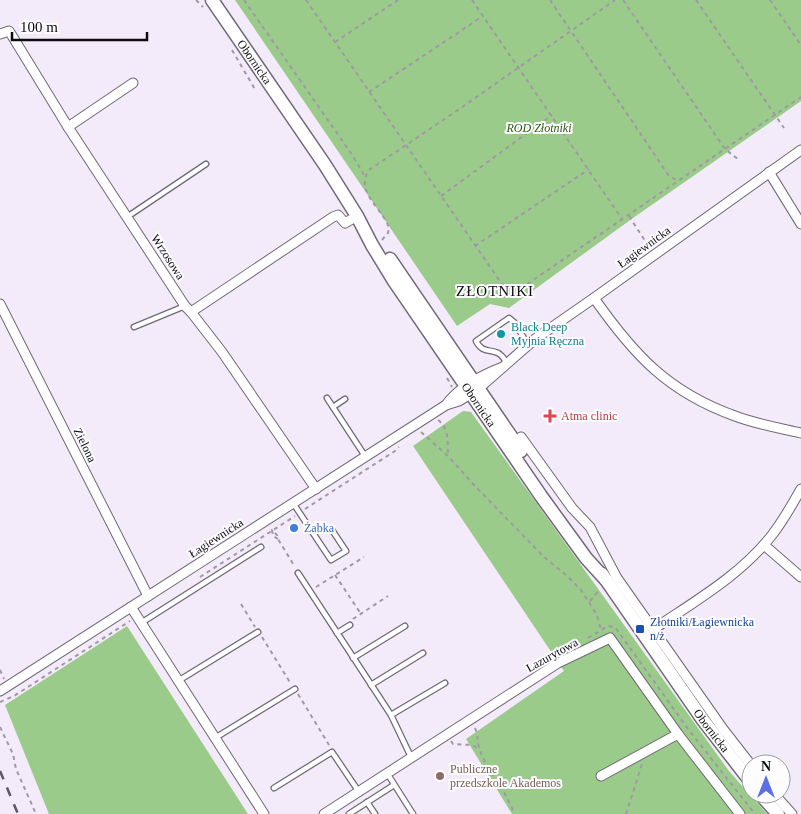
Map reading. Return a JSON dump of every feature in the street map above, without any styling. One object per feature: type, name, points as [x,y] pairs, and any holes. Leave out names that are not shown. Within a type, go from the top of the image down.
[{"type":"main road","name":"Obornicka","points":[[212,0],[320,157],[360,220],[378,243],[564,528],[603,584],[741,769]]},
{"type":"main road","name":"Obornicka","points":[[360,220],[372,245],[394,281],[472,388]]},
{"type":"main road","points":[[769,804],[778,814]]},
{"type":"street","name":"Wrzosowa","points":[[4,33],[188,309],[222,352],[316,488]]},
{"type":"street","points":[[68,127],[133,83]]},
{"type":"street","name":"Łagiewnicka","points":[[0,691],[414,425],[446,405],[459,402],[472,388],[505,365],[528,345],[801,150]]},
{"type":"street","points":[[769,172],[801,224]]},
{"type":"street","points":[[188,309],[333,217],[338,215],[345,223],[360,220]]},
{"type":"street","points":[[594,298],[618,332],[637,354],[658,374],[683,392],[711,407],[736,417],[801,434]]},
{"type":"street","name":"Zielona","points":[[0,304],[148,596]]},
{"type":"street","points":[[521,437],[572,508],[590,527],[617,578],[742,754]]},
{"type":"street","points":[[654,629],[714,589],[753,556],[774,533],[801,489]]},
{"type":"street","points":[[764,544],[801,578]]},
{"type":"street","points":[[131,608],[137,621],[264,814]]},
{"type":"street","points":[[602,642],[610,638],[678,734],[740,814]]},
{"type":"street","name":"Lazurytowa","points":[[324,814],[558,663],[602,642]]},
{"type":"street","points":[[601,776],[678,734]]},
{"type":"street","points":[[783,804],[792,814]]},
{"type":"lane","points":[[127,217],[206,164]]},
{"type":"lane","points":[[134,327],[188,309]]},
{"type":"lane","points":[[505,365],[499,354],[488,352],[479,346],[476,341],[509,318],[515,323],[528,345]]},
{"type":"lane","points":[[327,398],[365,456]]},
{"type":"lane","points":[[333,407],[345,399]]},
{"type":"lane","points":[[293,503],[331,560],[346,552],[332,530]]},
{"type":"lane","points":[[137,621],[262,547]]},
{"type":"lane","points":[[298,573],[391,715],[411,757]]},
{"type":"lane","points":[[337,633],[350,625]]},
{"type":"lane","points":[[353,658],[405,626]]},
{"type":"lane","points":[[178,681],[258,632]]},
{"type":"lane","points":[[371,685],[423,653]]},
{"type":"lane","points":[[391,715],[445,684]]},
{"type":"lane","points":[[215,738],[295,689]]},
{"type":"lane","points":[[274,788],[332,752],[359,792]]},
{"type":"lane","points":[[387,773],[413,814]]},
{"type":"lane","points":[[349,814],[394,785]]},
{"type":"lane","points":[[367,802],[375,814]]},
{"type":"path","points":[[196,0],[208,14]]},
{"type":"path","points":[[244,0],[365,176]]},
{"type":"path","points":[[306,0],[440,196],[509,292],[520,289],[801,97]]},
{"type":"path","points":[[335,42],[398,0]]},
{"type":"path","points":[[472,0],[622,218]]},
{"type":"path","points":[[550,0],[669,176],[678,181]]},
{"type":"path","points":[[378,243],[385,238],[389,228],[364,186],[365,176],[369,170],[615,0]]},
{"type":"path","points":[[623,0],[724,148],[738,160]]},
{"type":"path","points":[[696,0],[784,128]]},
{"type":"path","points":[[770,0],[801,45]]},
{"type":"path","points":[[369,92],[483,16]]},
{"type":"path","points":[[232,49],[256,91]]},
{"type":"path","points":[[440,196],[552,115]]},
{"type":"path","points":[[475,246],[588,169]]},
{"type":"path","points":[[629,216],[651,249]]},
{"type":"path","points":[[438,420],[444,424],[447,430],[448,456]]},
{"type":"path","points":[[414,425],[427,439],[448,456],[544,557],[566,575],[590,602],[597,615],[602,642]]},
{"type":"path","points":[[199,578],[395,451],[399,446]]},
{"type":"path","points":[[272,530],[277,535],[298,573]]},
{"type":"path","points":[[310,591],[364,558]]},
{"type":"path","points":[[335,575],[361,614]]},
{"type":"path","points":[[590,602],[603,584]]},
{"type":"path","points":[[350,625],[351,620],[388,596]]},
{"type":"path","points":[[240,604],[295,689],[332,752]]},
{"type":"path","points":[[0,702],[14,696],[137,621]]},
{"type":"path","points":[[471,719],[477,733],[479,749],[496,781],[501,784],[503,793],[512,806],[514,814]]},
{"type":"path","points":[[0,727],[13,754],[16,769],[36,814]]},
{"type":"path","points":[[446,735],[453,744],[472,745],[479,749]]},
{"type":"path","points":[[626,814],[645,752]]},
{"type":"green space","name":"ROD Złotniki","points":[[235,0],[801,0],[801,101],[633,218],[509,308],[490,304],[457,326]]},
{"type":"green space","points":[[463,411],[471,412],[729,771],[741,785],[741,804],[758,804],[767,814],[512,814],[466,739],[564,671],[413,446]]},
{"type":"green space","points":[[127,626],[248,814],[49,814],[5,705]]},
{"type":"railway","points":[[0,771],[18,814]]},
{"type":"place","name":"Black Deep Myjnia Ręczna","points":[[501,334]]},
{"type":"place","name":"Atma clinic","points":[[550,416]]},
{"type":"place","name":"Żabka","points":[[294,528]]},
{"type":"place","name":"Złotniki/Łagiewnicka n/ż","points":[[640,629]]},
{"type":"place","name":"Publiczne przedszkole Akademos","points":[[440,776]]},
{"type":"district","name":"ZŁOTNIKI","points":[[495,291]]}]
